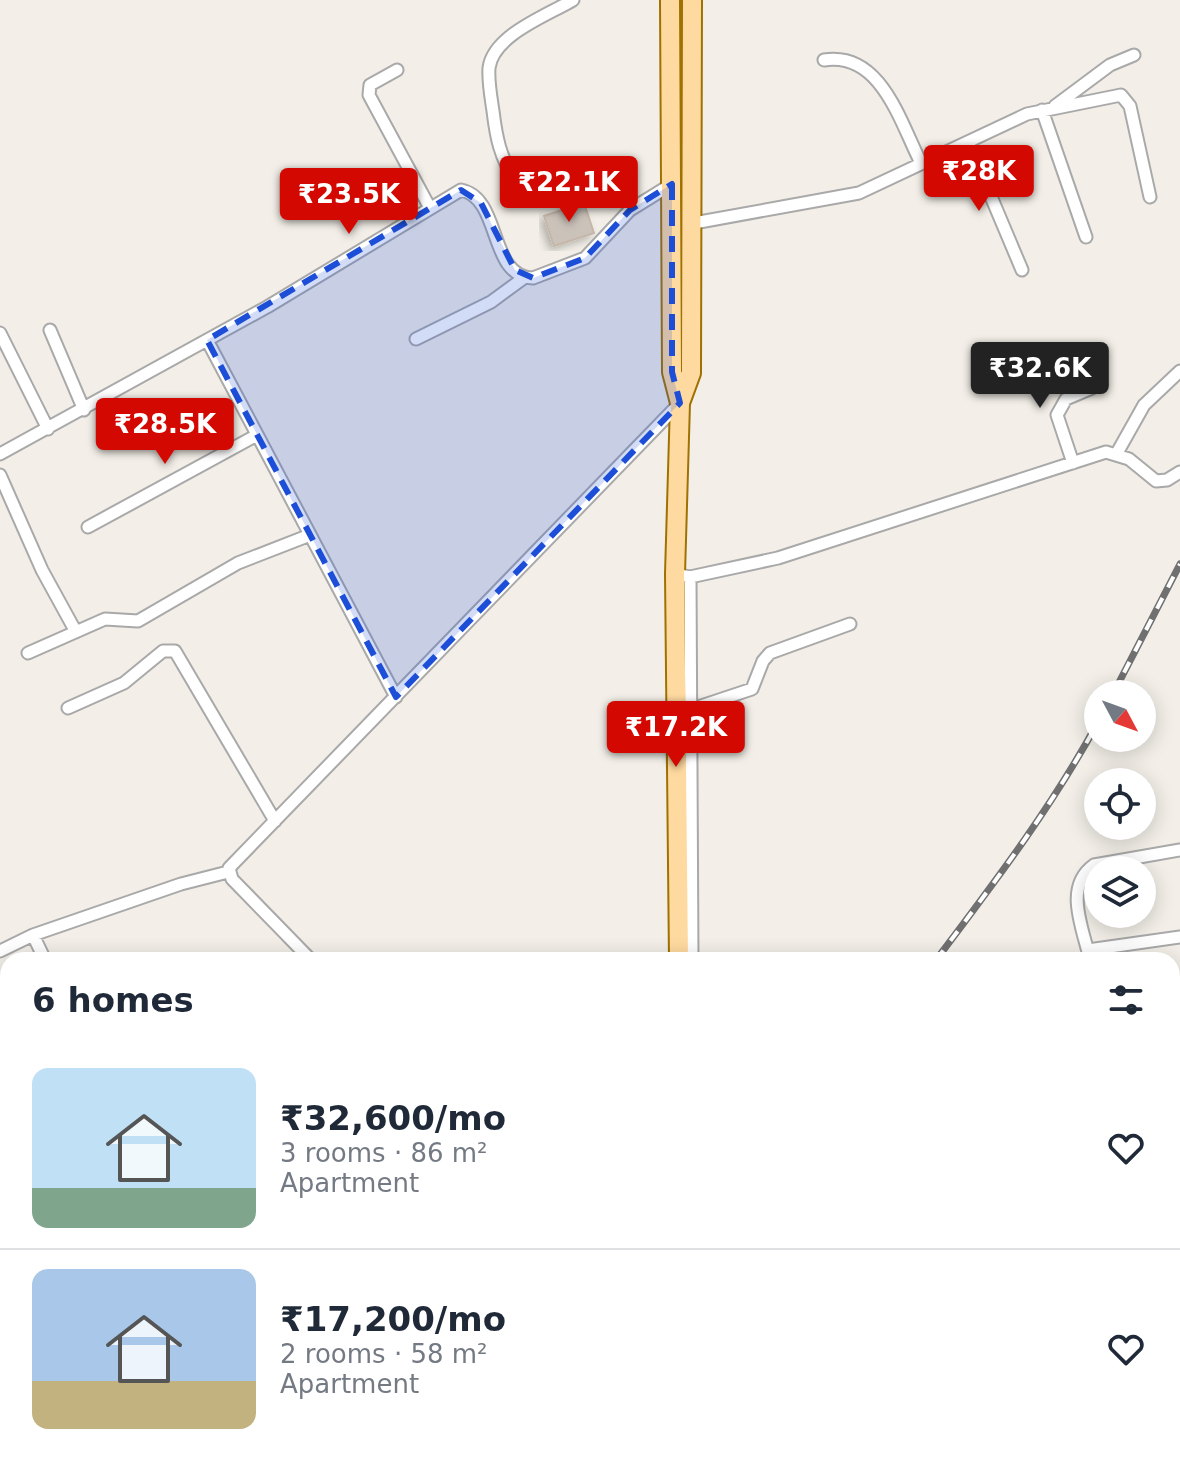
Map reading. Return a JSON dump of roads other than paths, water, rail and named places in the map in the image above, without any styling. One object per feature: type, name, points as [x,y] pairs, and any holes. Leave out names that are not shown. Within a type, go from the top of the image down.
[{"type":"main road","points":[[670,0],[672,372],[680,403],[682,576],[676,596],[679,952]]},
{"type":"main road","points":[[680,403],[691,373],[694,223],[692,0]]},
{"type":"street","points":[[516,180],[507,167],[496,134],[490,90],[493,55],[508,38],[573,0]]},
{"type":"street","points":[[694,223],[845,197],[875,187],[921,163],[1048,109],[1110,65],[1134,55]]},
{"type":"street","points":[[824,60],[851,59],[876,77],[921,163]]},
{"type":"street","points":[[397,70],[370,85],[369,95],[430,208]]},
{"type":"street","points":[[1048,109],[1125,97],[1150,197]]},
{"type":"street","points":[[1048,109],[1086,237]]},
{"type":"street","points":[[968,142],[1022,270]]},
{"type":"street","points":[[416,339],[491,302],[525,277],[576,264],[597,248],[630,210],[672,184]]},
{"type":"street","points":[[0,454],[207,340],[461,190],[469,192],[481,203],[504,256],[525,277]]},
{"type":"street","points":[[50,330],[84,410]]},
{"type":"street","points":[[0,333],[48,429]]},
{"type":"street","points":[[207,340],[396,697]]},
{"type":"street","points":[[1117,453],[1144,405],[1180,371]]},
{"type":"street","points":[[1073,463],[1057,415],[1066,399],[1092,388]]},
{"type":"street","points":[[0,951],[33,935],[181,884],[228,872],[680,403]]},
{"type":"street","points":[[88,527],[257,435]]},
{"type":"street","points":[[692,952],[692,709],[682,576],[778,558],[1106,452],[1117,453],[1156,481],[1167,480],[1180,472]]},
{"type":"street","points":[[0,475],[42,570],[76,632]]},
{"type":"street","points":[[28,653],[105,619],[138,621],[238,563],[310,535]]},
{"type":"street","points":[[692,709],[752,689],[763,661],[780,646],[850,624]]},
{"type":"street","points":[[68,708],[124,683],[163,651],[175,651],[275,821]]},
{"type":"street","points":[[1088,952],[1077,901],[1076,885],[1082,874],[1094,865],[1180,850]]},
{"type":"street","points":[[228,872],[303,952]]},
{"type":"street","points":[[33,935],[41,952]]},
{"type":"street","points":[[1104,952],[1180,937]]},
{"type":"railway","points":[[1120,680],[1180,564]]},
{"type":"railway","points":[[942,952],[1042,814],[1084,746]]}]
